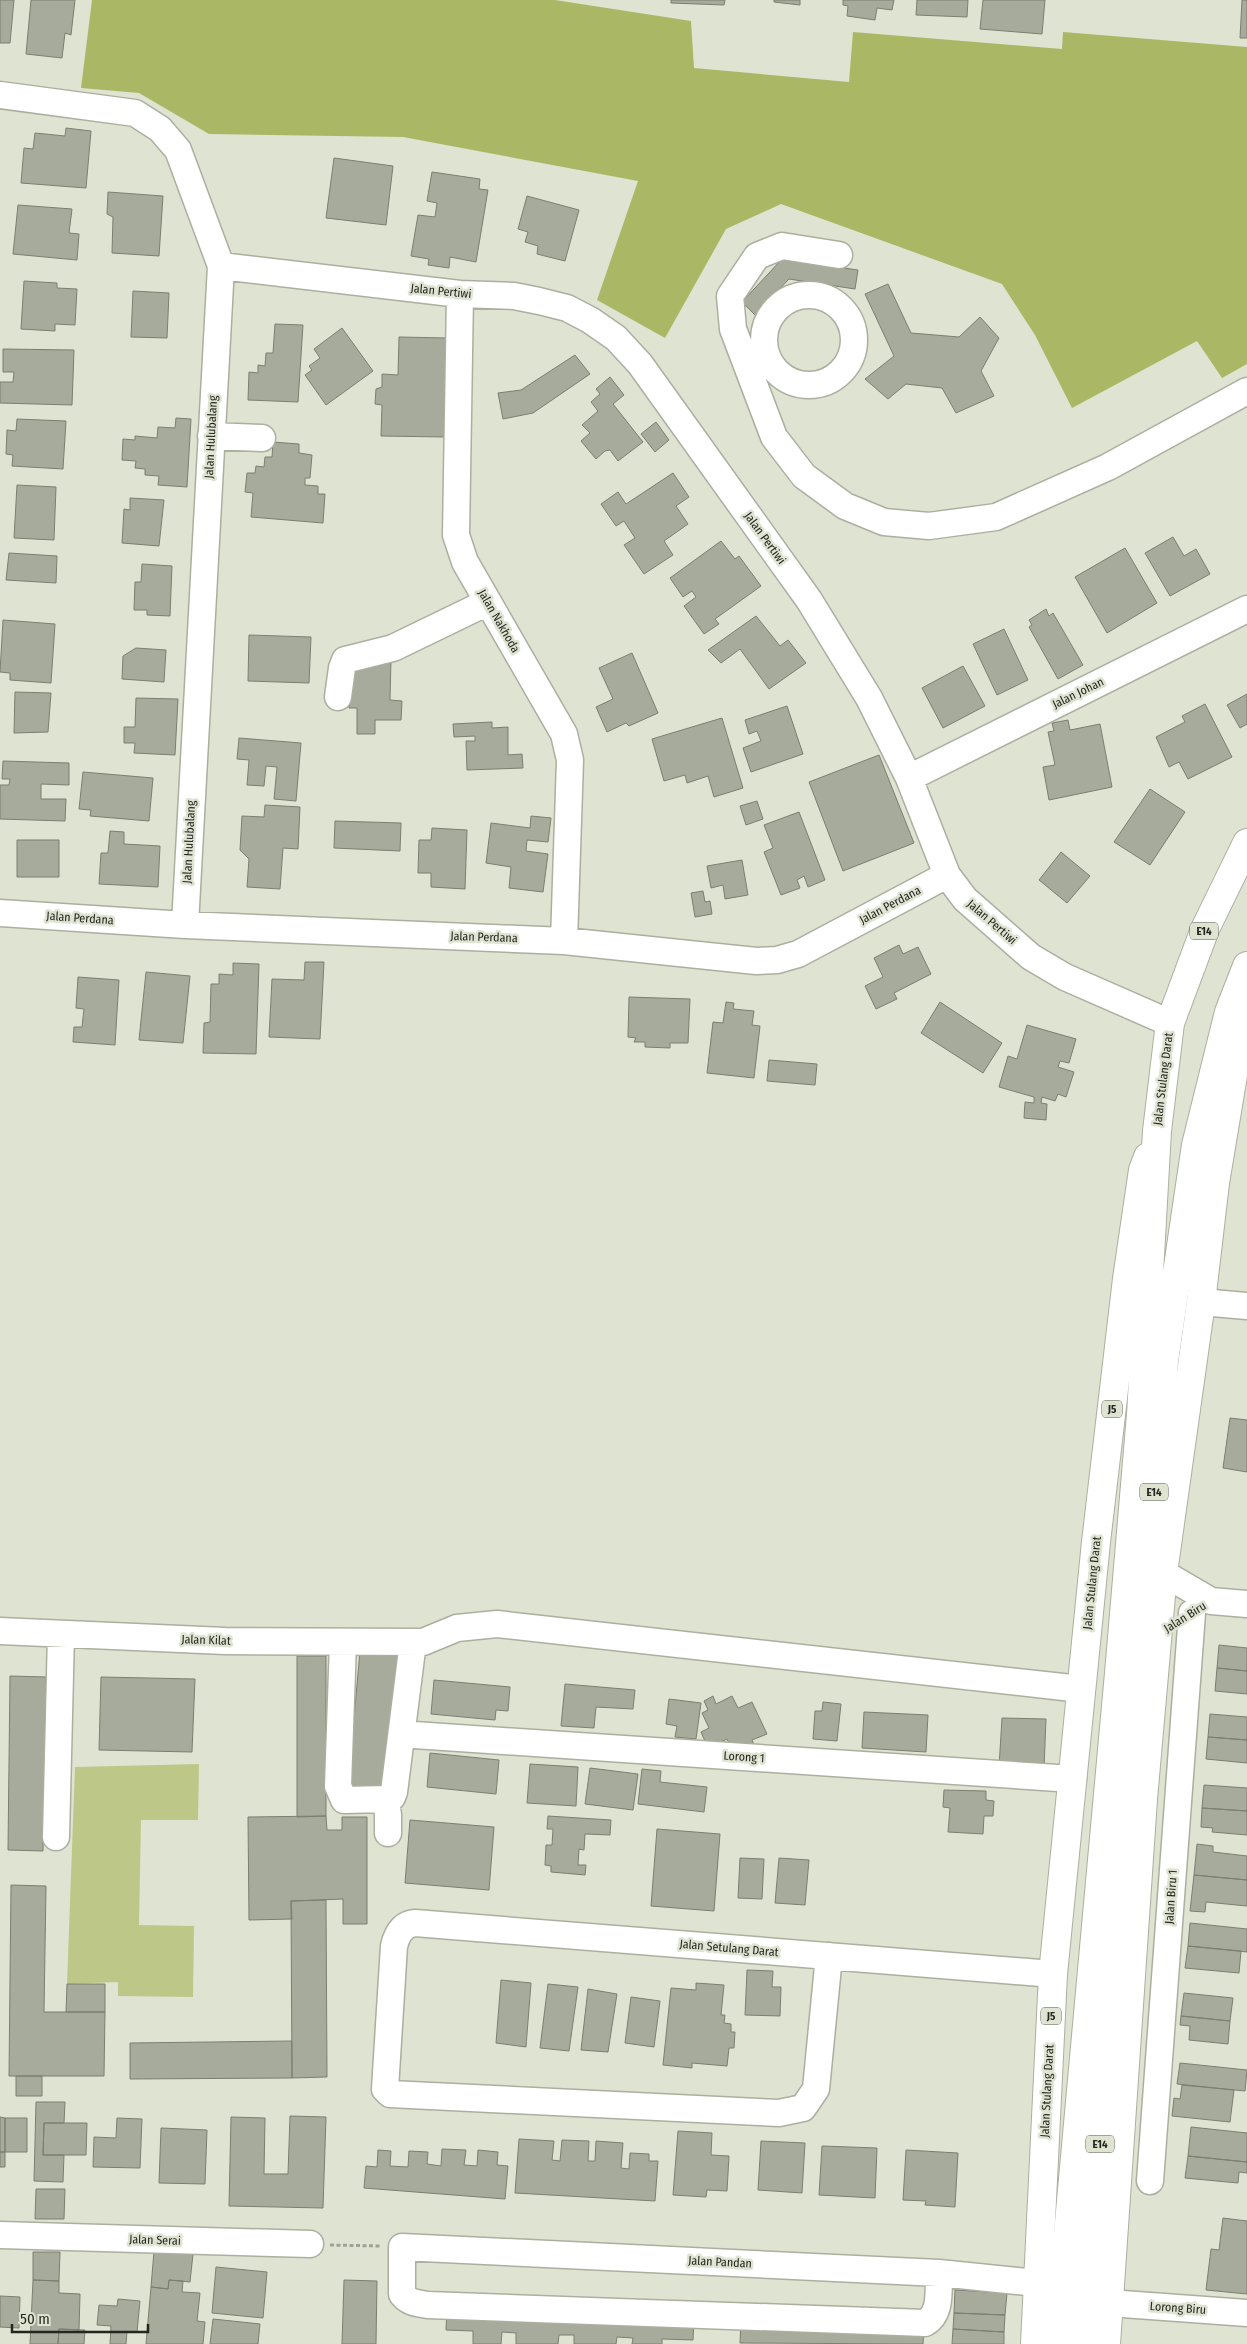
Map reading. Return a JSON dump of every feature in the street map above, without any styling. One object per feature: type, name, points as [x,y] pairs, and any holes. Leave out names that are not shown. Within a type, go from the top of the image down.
[{"type":"main road","name":"Jalan Stulang Darat","points":[[1035,2344],[1053,1974],[1073,1779],[1074,1689],[1096,1542],[1127,1279],[1143,1170],[1157,1131],[1170,1023],[1205,929],[1247,843]]},
{"type":"main road","name":"E14","points":[[1083,2344],[1151,1543],[1164,1361],[1196,1145],[1229,1012],[1247,966]]},
{"type":"main road","points":[[1106,2344],[1142,1809],[1163,1573],[1202,1302],[1215,1183],[1230,1088],[1246,1020]]},
{"type":"main road","name":"E14","points":[[1058,2344],[1141,1415],[1157,1131]]},
{"type":"street","name":"Jalan Hulubalang","points":[[0,95],[135,113],[160,129],[178,150],[220,266],[185,925]]},
{"type":"street","points":[[839,255],[782,246],[757,256],[730,296],[733,329],[774,437],[786,453],[804,476],[845,506],[884,522],[929,526],[996,517],[1108,467],[1247,391]]},
{"type":"street","name":"Jalan Pertiwi","points":[[220,266],[460,294],[514,296],[567,308],[616,338],[640,364],[809,600],[869,698],[909,778],[948,875],[965,899],[1031,957],[1065,977],[1170,1023]]},
{"type":"street","name":"Jalan Nakhoda","points":[[460,294],[456,535],[464,562],[564,734],[570,760],[564,941]]},
{"type":"street","points":[[733,329],[765,331]]},
{"type":"street","points":[[211,436],[262,438]]},
{"type":"street","points":[[338,696],[345,660],[393,648],[488,602]]},
{"type":"street","name":"Jalan Johan","points":[[909,778],[1247,609]]},
{"type":"street","name":"Jalan Perdana","points":[[0,913],[185,925],[564,941],[756,961],[778,960],[798,954],[948,875]]},
{"type":"street","points":[[1202,1302],[1247,1306]]},
{"type":"street","name":"Jalan Biru","points":[[1163,1573],[1202,1607]]},
{"type":"street","name":"Jalan Biru","points":[[1158,1634],[1202,1607],[1247,1604]]},
{"type":"street","name":"Jalan Biru 1","points":[[1150,2181],[1202,1607]]},
{"type":"street","name":"Jalan Kilat","points":[[0,1631],[225,1641],[423,1642],[457,1628],[497,1624],[1074,1689]]},
{"type":"street","points":[[56,1837],[61,1634]]},
{"type":"street","points":[[343,1642],[338,1786],[344,1800],[386,1799],[392,1797],[413,1642]]},
{"type":"street","name":"Lorong 1","points":[[414,1735],[1073,1779]]},
{"type":"street","points":[[386,1799],[388,1833]]},
{"type":"street","name":"Jalan Setulang Darat","points":[[829,1956],[816,2089],[802,2108],[780,2113],[390,2094],[385,2089],[394,1946],[396,1937],[406,1925],[415,1923],[829,1956],[1053,1974]]},
{"type":"street","name":"Jalan Serai","points":[[0,2235],[316,2244]]},
{"type":"street","name":"Jalan Pandan","points":[[939,2273],[936,2310],[932,2320],[925,2323],[428,2305],[414,2303],[406,2299],[402,2294],[402,2247],[939,2273],[1037,2283]]},
{"type":"street","name":"Lorong Biru","points":[[1109,2303],[1247,2313]]},
{"type":"path","points":[[316,2244],[370,2246]]},
{"type":"green space","points":[[92,0],[555,0],[691,21],[694,68],[849,82],[853,32],[1062,49],[1063,32],[1247,47],[1247,364],[1222,378],[1197,341],[1072,408],[1035,335],[1002,284],[781,204],[726,229],[665,338],[597,300],[638,181],[403,137],[209,134],[139,93],[81,88]]},
{"type":"green space","points":[[199,1764],[198,1820],[141,1820],[139,1925],[194,1926],[193,1997],[118,1996],[118,1982],[67,1984],[75,1767]]},
{"type":"building","points":[[0,0],[14,0],[10,43],[0,43]]},
{"type":"building","points":[[31,0],[75,0],[71,35],[65,33],[62,58],[26,54]]},
{"type":"building","points":[[671,0],[725,0],[724,5],[671,3]]},
{"type":"building","points":[[774,0],[800,0],[800,5],[774,2]]},
{"type":"building","points":[[843,0],[894,0],[892,10],[877,8],[875,20],[847,16],[848,6],[843,5]]},
{"type":"building","points":[[917,0],[968,0],[967,17],[916,15]]},
{"type":"building","points":[[983,0],[1045,0],[1042,34],[980,29]]},
{"type":"building","points":[[1242,0],[1247,0],[1247,38],[1240,38]]},
{"type":"building","points":[[66,128],[91,131],[86,188],[21,183],[24,148],[33,149],[35,133],[65,136]]},
{"type":"building","points":[[334,158],[393,166],[386,225],[326,218]]},
{"type":"building","points":[[432,172],[480,179],[479,189],[488,190],[476,262],[450,257],[449,268],[428,265],[429,259],[411,256],[418,215],[435,217],[437,203],[427,201]]},
{"type":"building","points":[[108,192],[163,196],[159,256],[112,253],[113,217],[107,214]]},
{"type":"building","points":[[527,196],[579,210],[565,261],[537,254],[538,246],[525,242],[528,232],[518,229]]},
{"type":"building","points":[[18,205],[72,209],[69,233],[79,234],[77,260],[13,254]]},
{"type":"building","points":[[782,259],[858,270],[855,289],[789,279],[755,315],[742,302]]},
{"type":"building","points":[[24,281],[57,283],[57,288],[77,289],[75,325],[55,324],[55,331],[21,329]]},
{"type":"building","points":[[888,284],[911,333],[959,337],[980,317],[999,338],[981,371],[994,396],[956,413],[942,388],[906,384],[888,399],[865,379],[894,356],[865,294]]},
{"type":"building","points":[[133,291],[169,293],[167,338],[131,337]]},
{"type":"building","points":[[275,324],[303,325],[298,402],[248,400],[249,372],[258,373],[258,365],[265,366],[266,353],[273,353]]},
{"type":"building","points":[[342,328],[373,371],[326,405],[305,375],[312,370],[309,366],[320,358],[314,349]]},
{"type":"building","points":[[399,337],[447,338],[444,437],[381,436],[382,405],[375,404],[376,389],[382,387],[382,374],[398,375]]},
{"type":"building","points":[[3,349],[74,350],[72,405],[0,403],[0,382],[13,382],[14,372],[3,372]]},
{"type":"building","points":[[575,355],[590,374],[533,413],[503,419],[498,393],[521,390]]},
{"type":"building","points":[[610,377],[624,395],[613,404],[643,442],[618,461],[610,450],[605,451],[596,459],[581,441],[590,433],[582,425],[598,411],[591,402],[600,394],[596,389]]},
{"type":"building","points":[[176,418],[191,419],[187,487],[158,485],[159,476],[145,475],[145,469],[135,468],[136,461],[122,460],[123,439],[135,440],[135,436],[157,438],[158,427],[175,428]]},
{"type":"building","points":[[17,419],[66,421],[63,469],[12,466],[13,455],[6,454],[7,430],[16,431]]},
{"type":"building","points":[[656,422],[669,440],[655,452],[641,434]]},
{"type":"building","points":[[273,442],[299,444],[299,453],[312,455],[310,478],[305,478],[305,485],[318,486],[318,494],[325,494],[323,523],[251,517],[253,493],[245,492],[247,473],[255,473],[256,466],[264,467],[265,457],[272,457]]},
{"type":"building","points":[[673,473],[689,497],[676,506],[688,524],[664,541],[673,555],[644,574],[624,545],[635,538],[624,521],[616,526],[601,504],[618,492],[626,504]]},
{"type":"building","points":[[17,485],[56,487],[54,540],[14,538]]},
{"type":"building","points":[[130,498],[164,500],[159,546],[122,543],[124,509],[130,510]]},
{"type":"building","points":[[1173,537],[1184,556],[1196,549],[1210,574],[1170,596],[1145,553]]},
{"type":"building","points":[[721,541],[735,559],[739,556],[761,586],[715,619],[719,624],[704,634],[684,606],[696,597],[692,591],[683,597],[670,578]]},
{"type":"building","points":[[1125,548],[1157,603],[1107,633],[1075,577]]},
{"type":"building","points":[[9,553],[57,556],[56,583],[6,580]]},
{"type":"building","points":[[142,564],[172,566],[170,616],[147,615],[147,610],[134,610],[135,582],[141,582]]},
{"type":"building","points":[[1046,609],[1049,616],[1053,613],[1083,665],[1058,679],[1029,627],[1032,625],[1029,620]]},
{"type":"building","points":[[756,616],[780,646],[788,640],[806,663],[769,689],[740,649],[721,663],[708,650]]},
{"type":"building","points":[[3,620],[55,624],[51,683],[10,680],[10,673],[0,672]]},
{"type":"building","points":[[1004,629],[1028,680],[997,695],[973,644]]},
{"type":"building","points":[[249,635],[311,637],[309,683],[248,681]]},
{"type":"building","points":[[136,648],[166,650],[164,682],[122,679],[123,656]]},
{"type":"building","points":[[632,653],[658,713],[629,726],[626,723],[607,732],[596,707],[613,699],[599,668]]},
{"type":"building","points":[[391,658],[390,700],[402,701],[401,720],[375,720],[375,734],[357,734],[357,708],[349,708],[350,664]]},
{"type":"building","points":[[963,666],[985,706],[943,728],[922,688]]},
{"type":"building","points":[[15,692],[51,693],[48,732],[14,733]]},
{"type":"building","points":[[1247,694],[1247,724],[1240,728],[1227,705]]},
{"type":"building","points":[[136,698],[178,699],[175,755],[134,753],[135,743],[124,743],[124,727],[135,727]]},
{"type":"building","points":[[1205,704],[1232,757],[1188,779],[1179,762],[1169,767],[1156,737],[1185,722],[1182,716]]},
{"type":"building","points":[[787,706],[803,754],[751,772],[743,748],[761,741],[757,731],[749,734],[745,720]]},
{"type":"building","points":[[722,718],[743,788],[714,797],[708,776],[687,783],[685,775],[664,781],[652,739]]},
{"type":"building","points":[[1068,720],[1070,730],[1100,724],[1112,787],[1049,800],[1043,767],[1055,765],[1048,732],[1054,731],[1052,723]]},
{"type":"building","points":[[492,722],[492,728],[508,727],[508,755],[522,754],[523,768],[467,770],[466,741],[475,741],[475,736],[454,737],[453,724]]},
{"type":"building","points":[[239,738],[301,743],[296,801],[274,799],[277,767],[266,766],[264,786],[247,785],[249,760],[237,759]]},
{"type":"building","points":[[879,755],[914,843],[843,871],[809,782]]},
{"type":"building","points":[[3,761],[69,763],[69,785],[41,784],[41,799],[66,799],[65,821],[0,819],[0,785],[9,785],[10,779],[2,779]]},
{"type":"building","points":[[83,772],[153,778],[149,821],[90,816],[91,810],[79,809]]},
{"type":"building","points":[[1150,789],[1185,812],[1150,865],[1114,842]]},
{"type":"building","points":[[757,801],[763,819],[746,825],[740,806]]},
{"type":"building","points":[[265,805],[300,807],[298,849],[283,848],[280,889],[247,887],[249,859],[240,850],[242,816],[264,817]]},
{"type":"building","points":[[799,812],[825,880],[808,887],[804,876],[797,880],[800,888],[781,895],[764,852],[773,848],[764,825]]},
{"type":"building","points":[[531,816],[551,818],[548,842],[527,840],[526,851],[548,854],[543,892],[509,888],[511,867],[486,863],[491,823],[530,828]]},
{"type":"building","points":[[335,821],[401,823],[400,851],[334,848]]},
{"type":"building","points":[[432,828],[467,830],[465,889],[431,887],[431,873],[418,873],[419,840],[431,840]]},
{"type":"building","points":[[110,831],[124,832],[124,844],[160,846],[158,887],[99,884],[101,853],[108,853]]},
{"type":"building","points":[[17,840],[59,840],[59,877],[17,877]]},
{"type":"building","points":[[1061,852],[1090,876],[1067,903],[1039,880]]},
{"type":"building","points":[[742,860],[748,895],[725,899],[723,885],[711,888],[707,866]]},
{"type":"building","points":[[703,891],[705,902],[710,901],[712,914],[695,917],[691,893]]},
{"type":"building","points":[[899,945],[903,954],[918,947],[931,974],[894,993],[897,999],[876,1009],[865,986],[883,977],[874,958]]},
{"type":"building","points":[[305,962],[324,962],[320,1039],[269,1037],[272,979],[304,980]]},
{"type":"building","points":[[233,963],[259,964],[256,1054],[203,1053],[204,1023],[210,1022],[211,984],[219,984],[219,974],[233,975]]},
{"type":"building","points":[[146,972],[190,976],[183,1043],[139,1040]]},
{"type":"building","points":[[78,977],[119,980],[115,1045],[73,1042],[74,1027],[82,1027],[84,1009],[76,1008]]},
{"type":"building","points":[[629,997],[690,999],[688,1043],[670,1043],[670,1048],[645,1047],[645,1042],[634,1042],[636,1038],[628,1037]]},
{"type":"building","points":[[726,1002],[734,1003],[733,1009],[754,1011],[752,1025],[760,1026],[754,1078],[707,1073],[713,1022],[723,1023]]},
{"type":"building","points":[[940,1002],[1002,1043],[983,1073],[921,1033]]},
{"type":"building","points":[[1027,1025],[1076,1039],[1069,1063],[1060,1061],[1058,1067],[1074,1072],[1066,1097],[1058,1094],[1055,1101],[1042,1097],[1041,1103],[1047,1104],[1046,1120],[1024,1118],[1025,1102],[1034,1103],[1034,1097],[999,1087],[1008,1056],[1017,1059]]},
{"type":"building","points":[[769,1060],[817,1064],[815,1085],[767,1081]]},
{"type":"building","points":[[1230,1418],[1247,1420],[1247,1472],[1223,1468]]},
{"type":"building","points":[[1219,1645],[1247,1648],[1247,1671],[1217,1668]]},
{"type":"building","points":[[360,1651],[398,1654],[386,1788],[348,1786]]},
{"type":"building","points":[[297,1656],[326,1656],[326,1816],[297,1817]]},
{"type":"building","points":[[1217,1668],[1247,1671],[1247,1694],[1215,1691]]},
{"type":"building","points":[[10,1676],[46,1677],[43,1851],[8,1850]]},
{"type":"building","points":[[101,1677],[195,1679],[192,1752],[99,1750]]},
{"type":"building","points":[[434,1680],[510,1687],[508,1711],[496,1710],[495,1720],[431,1714]]},
{"type":"building","points":[[565,1684],[635,1690],[633,1709],[596,1707],[594,1728],[561,1726]]},
{"type":"building","points":[[713,1696],[716,1704],[732,1696],[738,1708],[752,1702],[767,1734],[752,1740],[756,1749],[750,1752],[746,1743],[732,1750],[727,1739],[708,1748],[701,1732],[709,1728],[702,1713],[708,1710],[704,1701]]},
{"type":"building","points":[[669,1699],[701,1703],[696,1739],[675,1737],[677,1726],[666,1724]]},
{"type":"building","points":[[823,1702],[841,1704],[837,1741],[813,1739],[815,1711],[822,1711]]},
{"type":"building","points":[[864,1712],[928,1715],[926,1752],[862,1748]]},
{"type":"building","points":[[1210,1714],[1247,1717],[1247,1740],[1208,1737]]},
{"type":"building","points":[[1002,1718],[1046,1719],[1044,1768],[999,1767]]},
{"type":"building","points":[[1208,1737],[1247,1740],[1247,1763],[1206,1759]]},
{"type":"building","points":[[430,1753],[499,1760],[496,1794],[427,1787]]},
{"type":"building","points":[[530,1764],[578,1767],[576,1806],[527,1803]]},
{"type":"building","points":[[590,1768],[638,1774],[633,1810],[585,1804]]},
{"type":"building","points":[[642,1769],[661,1771],[660,1782],[707,1787],[704,1812],[638,1804]]},
{"type":"building","points":[[1204,1785],[1247,1788],[1247,1811],[1202,1808]]},
{"type":"building","points":[[944,1790],[986,1791],[986,1800],[994,1801],[993,1816],[984,1816],[983,1834],[948,1832],[950,1808],[943,1807]]},
{"type":"building","points":[[1202,1808],[1247,1811],[1247,1835],[1212,1832],[1213,1828],[1201,1827]]},
{"type":"building","points":[[326,1816],[327,1830],[342,1830],[342,1817],[367,1817],[367,1924],[343,1924],[343,1899],[291,1901],[292,1919],[249,1920],[248,1817]]},
{"type":"building","points":[[548,1816],[611,1820],[610,1835],[585,1834],[584,1850],[579,1849],[578,1865],[586,1865],[585,1875],[551,1872],[551,1866],[545,1865],[546,1845],[552,1845],[553,1829],[547,1829]]},
{"type":"building","points":[[410,1820],[494,1827],[489,1890],[405,1883]]},
{"type":"building","points":[[657,1829],[720,1834],[714,1911],[651,1906]]},
{"type":"building","points":[[1197,1844],[1213,1846],[1213,1852],[1247,1856],[1247,1880],[1194,1875]]},
{"type":"building","points":[[740,1858],[764,1859],[762,1899],[738,1898]]},
{"type":"building","points":[[779,1858],[809,1860],[805,1905],[775,1903]]},
{"type":"building","points":[[1194,1875],[1247,1880],[1247,1906],[1206,1902],[1205,1912],[1190,1911]]},
{"type":"building","points":[[11,1885],[46,1886],[44,2012],[105,2012],[104,2076],[9,2076]]},
{"type":"building","points":[[326,1900],[327,2077],[292,2078],[291,1901]]},
{"type":"building","points":[[1190,1923],[1247,1929],[1247,1952],[1188,1946]]},
{"type":"building","points":[[1188,1946],[1241,1951],[1239,1973],[1185,1968]]},
{"type":"building","points":[[747,1970],[773,1971],[772,1987],[781,1987],[780,2016],[745,2015]]},
{"type":"building","points":[[501,1980],[531,1983],[526,2047],[496,2043]]},
{"type":"building","points":[[696,1983],[724,1985],[721,2015],[725,2015],[724,2023],[731,2024],[731,2032],[735,2032],[734,2048],[729,2048],[727,2066],[692,2063],[692,2068],[663,2065],[671,1988],[696,1990]]},
{"type":"building","points":[[67,1984],[105,1984],[105,2012],[66,2012]]},
{"type":"building","points":[[548,1984],[578,1987],[569,2051],[540,2048]]},
{"type":"building","points":[[588,1989],[617,1994],[608,2052],[581,2050]]},
{"type":"building","points":[[1184,1993],[1233,1998],[1230,2021],[1181,2016]]},
{"type":"building","points":[[631,1997],[660,2001],[654,2047],[625,2043]]},
{"type":"building","points":[[1181,2016],[1230,2021],[1228,2044],[1189,2040],[1190,2026],[1180,2025]]},
{"type":"building","points":[[292,2041],[292,2078],[130,2079],[130,2043]]},
{"type":"building","points":[[1180,2063],[1247,2070],[1245,2091],[1177,2084]]},
{"type":"building","points":[[16,2076],[42,2076],[42,2096],[16,2096]]},
{"type":"building","points":[[1182,2085],[1234,2090],[1230,2122],[1172,2116],[1174,2098],[1180,2099]]},
{"type":"building","points":[[36,2102],[65,2102],[64,2123],[44,2123],[43,2155],[64,2155],[63,2182],[34,2181]]},
{"type":"building","points":[[290,2116],[326,2117],[323,2208],[229,2206],[231,2117],[265,2118],[264,2174],[288,2174]]},
{"type":"building","points":[[0,2117],[5,2118],[5,2152],[0,2152]]},
{"type":"building","points":[[5,2118],[27,2118],[27,2152],[5,2152]]},
{"type":"building","points":[[117,2118],[142,2119],[140,2168],[93,2167],[94,2137],[116,2138]]},
{"type":"building","points":[[44,2123],[87,2123],[86,2155],[43,2155]]},
{"type":"building","points":[[1191,2127],[1247,2133],[1247,2162],[1188,2156]]},
{"type":"building","points":[[161,2128],[207,2130],[205,2184],[159,2183]]},
{"type":"building","points":[[678,2131],[712,2133],[711,2155],[729,2156],[727,2191],[707,2190],[706,2197],[673,2195]]},
{"type":"building","points":[[519,2139],[554,2141],[552,2160],[560,2161],[562,2140],[589,2141],[588,2161],[595,2161],[596,2141],[623,2143],[621,2168],[629,2169],[630,2153],[649,2154],[649,2161],[658,2161],[655,2201],[515,2193]]},
{"type":"building","points":[[761,2141],[805,2143],[802,2193],[758,2190]]},
{"type":"building","points":[[822,2146],[877,2148],[875,2198],[819,2195]]},
{"type":"building","points":[[442,2149],[466,2150],[464,2165],[477,2166],[478,2150],[498,2152],[497,2165],[508,2166],[505,2199],[364,2188],[366,2166],[377,2167],[378,2150],[391,2151],[390,2166],[408,2167],[409,2151],[428,2152],[427,2164],[441,2166]]},
{"type":"building","points":[[906,2150],[958,2153],[955,2207],[925,2205],[926,2201],[903,2200]]},
{"type":"building","points":[[0,2152],[5,2152],[5,2167],[0,2167]]},
{"type":"building","points":[[1188,2156],[1247,2162],[1247,2173],[1239,2172],[1238,2183],[1185,2178]]},
{"type":"building","points":[[36,2189],[65,2189],[64,2219],[35,2219]]},
{"type":"building","points":[[1223,2218],[1247,2221],[1247,2294],[1206,2290],[1211,2249],[1219,2250]]},
{"type":"building","points":[[154,2251],[193,2254],[190,2282],[169,2280],[168,2289],[151,2287]]},
{"type":"building","points":[[33,2252],[60,2252],[59,2281],[33,2280]]},
{"type":"building","points":[[216,2267],[267,2272],[263,2318],[212,2313]]},
{"type":"building","points":[[33,2280],[59,2281],[59,2293],[80,2294],[79,2330],[59,2329],[58,2344],[30,2344]]},
{"type":"building","points":[[169,2280],[183,2281],[182,2292],[200,2293],[197,2321],[205,2322],[203,2344],[146,2344],[151,2287],[168,2289]]},
{"type":"building","points":[[344,2280],[377,2281],[376,2344],[342,2344]]},
{"type":"building","points":[[955,2290],[1007,2293],[1005,2315],[954,2313]]},
{"type":"building","points":[[0,2296],[20,2297],[19,2328],[0,2327]]},
{"type":"building","points":[[118,2299],[140,2301],[137,2332],[127,2332],[126,2344],[110,2344],[111,2326],[97,2325],[99,2305],[117,2306]]},
{"type":"building","points":[[447,2309],[694,2319],[693,2340],[662,2339],[662,2344],[632,2344],[633,2338],[617,2337],[616,2344],[574,2344],[574,2335],[559,2335],[558,2344],[516,2344],[516,2333],[502,2332],[501,2344],[473,2344],[473,2331],[446,2330]]},
{"type":"building","points":[[954,2313],[1005,2315],[1004,2332],[953,2329]]},
{"type":"building","points":[[213,2319],[260,2324],[258,2344],[210,2344]]},
{"type":"building","points":[[741,2320],[924,2328],[923,2344],[740,2343]]},
{"type":"building","points":[[59,2329],[85,2330],[84,2344],[58,2344]]},
{"type":"building","points":[[953,2329],[1004,2332],[1004,2344],[952,2344]]}]
